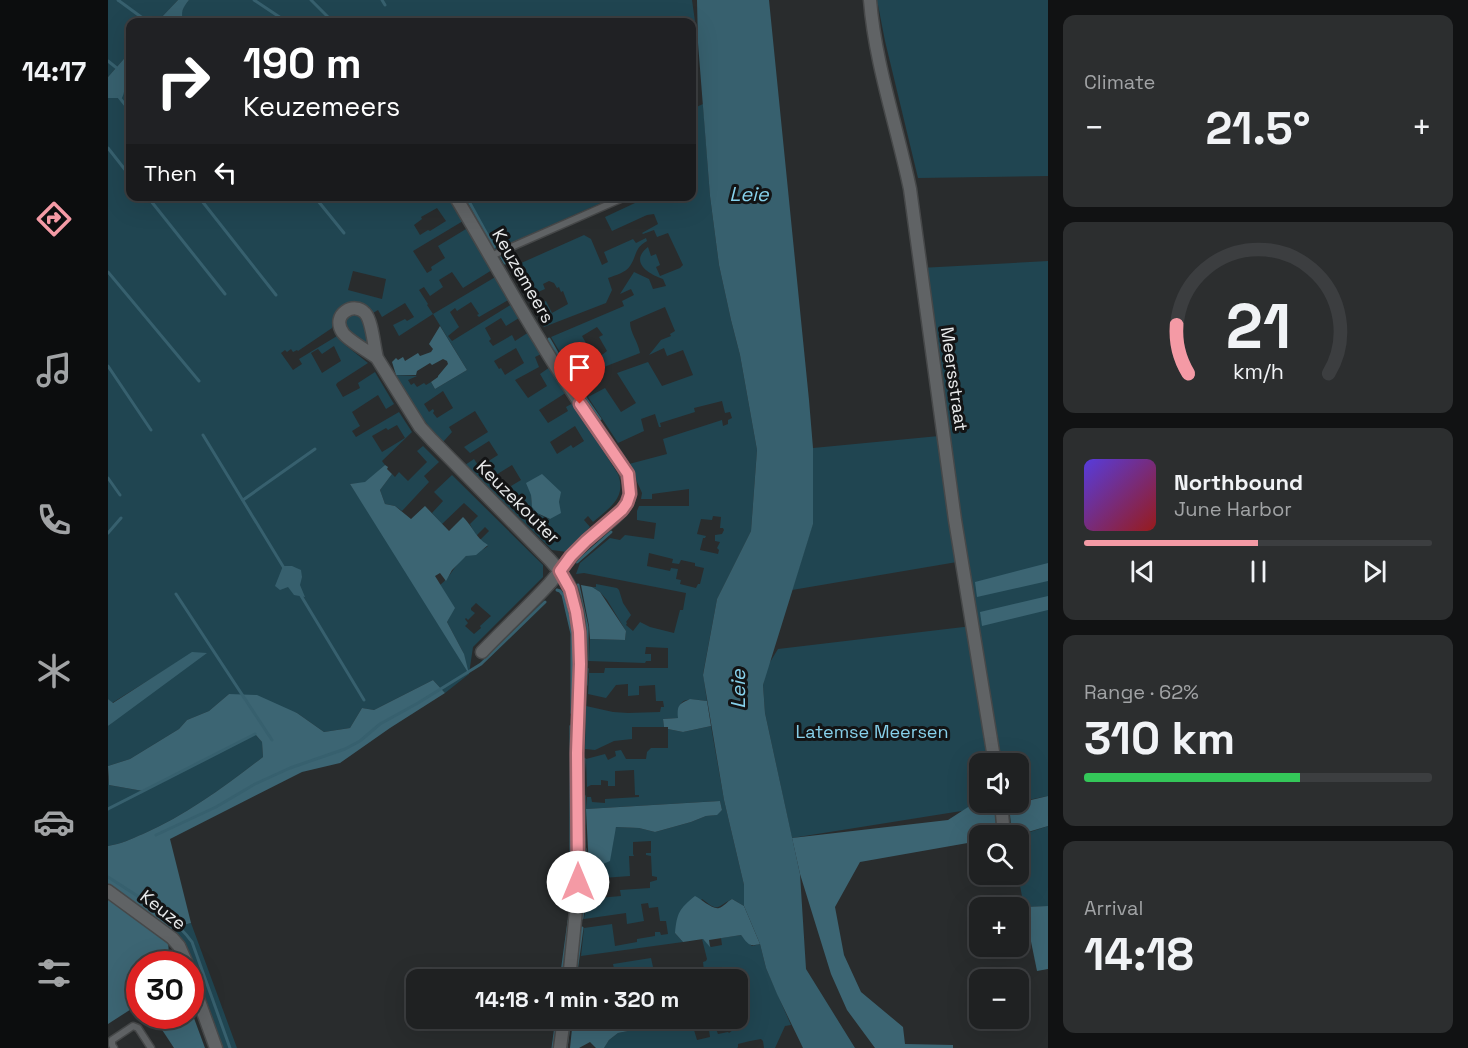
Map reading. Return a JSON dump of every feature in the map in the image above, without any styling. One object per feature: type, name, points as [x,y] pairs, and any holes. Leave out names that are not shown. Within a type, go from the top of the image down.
[{"type":"street","name":"Meersstraat","points":[[870,0],[881,66],[910,189],[955,520],[993,753]]},
{"type":"street","name":"Keuzemeers","points":[[458,201],[539,340],[628,474],[630,494],[622,510],[571,556],[560,571],[482,652]]},
{"type":"street","name":"Keuzekouter","points":[[377,358],[420,427],[560,571],[570,589],[579,632],[580,664],[577,753],[578,882],[570,969]]},
{"type":"street","name":"Keuze","points":[[108,891],[172,938],[181,951]]},
{"type":"street","points":[[204,1015],[216,1048]]},
{"type":"street","points":[[560,1048],[563,1029]]},
{"type":"lane","points":[[491,256],[616,201]]},
{"type":"lane","points":[[114,1048],[112,1040],[133,1026],[138,1028],[151,1048]]},
{"type":"green space","points":[[108,0],[178,0],[161,18],[126,18],[126,57],[108,77]]},
{"type":"green space","points":[[189,0],[692,0],[695,18],[182,18],[184,6]]},
{"type":"green space","points":[[865,0],[1048,0],[1048,176],[918,178],[878,5]]},
{"type":"green space","points":[[126,75],[126,201],[450,201],[463,221],[413,251],[427,273],[432,270],[431,267],[445,258],[438,246],[466,229],[492,270],[463,288],[452,272],[439,280],[443,287],[430,296],[424,287],[419,290],[433,314],[399,336],[393,325],[414,317],[405,303],[382,317],[378,310],[373,313],[360,304],[346,304],[336,313],[332,328],[298,351],[293,352],[291,349],[281,353],[293,370],[302,364],[299,359],[337,336],[368,363],[337,383],[343,397],[360,388],[358,383],[375,372],[394,404],[386,409],[378,395],[352,412],[360,426],[352,431],[356,437],[399,412],[412,432],[382,461],[385,465],[365,483],[350,484],[464,654],[447,622],[454,608],[440,585],[462,559],[488,546],[479,541],[489,531],[485,527],[476,536],[470,524],[478,516],[464,503],[442,524],[432,513],[443,501],[434,492],[452,475],[543,565],[543,577],[473,647],[469,674],[445,693],[433,680],[374,710],[362,708],[350,728],[324,732],[297,713],[229,694],[209,711],[187,720],[179,729],[130,759],[108,766],[108,726],[192,653],[112,703],[108,699],[108,98],[116,98],[125,91]],"holes":[[[437,208],[446,221],[420,235],[414,225],[422,219],[421,217]],[[353,271],[386,279],[382,299],[348,290]],[[334,346],[341,361],[322,373],[311,353],[318,349],[322,354]],[[397,425],[405,438],[382,452],[372,436],[386,428],[388,430]],[[476,603],[491,616],[474,634],[465,626],[468,623],[465,619],[468,620],[475,613],[471,610]]]},
{"type":"green space","points":[[703,104],[710,196],[719,265],[740,355],[757,450],[751,531],[717,599],[703,674],[707,701],[685,700],[680,706],[679,718],[663,719],[664,727],[632,727],[632,739],[614,741],[595,750],[585,749],[586,706],[628,713],[660,712],[661,707],[664,707],[663,701],[656,701],[655,685],[639,686],[639,695],[628,696],[628,684],[616,685],[606,698],[588,694],[589,673],[604,673],[605,668],[668,668],[668,648],[646,647],[645,654],[651,654],[651,661],[645,663],[589,661],[590,639],[625,640],[626,631],[607,600],[592,587],[596,587],[596,584],[619,590],[623,603],[631,615],[626,625],[633,631],[640,622],[674,633],[680,610],[683,610],[686,593],[584,573],[576,574],[580,563],[610,538],[620,540],[625,535],[654,539],[656,523],[637,520],[639,506],[689,506],[689,489],[652,494],[652,499],[641,499],[642,493],[629,464],[667,454],[663,439],[722,420],[723,426],[728,424],[728,420],[732,418],[730,412],[725,413],[722,401],[694,408],[695,412],[660,423],[661,427],[659,427],[655,414],[641,419],[644,431],[618,443],[588,397],[605,388],[621,412],[636,403],[617,373],[648,362],[662,386],[693,375],[683,350],[667,356],[664,348],[649,355],[661,340],[671,336],[670,334],[675,331],[665,307],[630,322],[640,353],[604,367],[598,358],[607,351],[599,337],[603,335],[597,327],[582,336],[595,359],[580,367],[585,374],[575,378],[551,337],[624,306],[622,301],[634,295],[631,289],[620,294],[634,272],[649,279],[653,289],[666,286],[663,279],[647,271],[640,262],[643,252],[648,247],[651,256],[656,254],[660,265],[656,267],[660,276],[683,265],[668,233],[657,237],[654,230],[642,233],[658,224],[654,214],[612,231],[605,217],[635,203],[634,201],[696,201],[696,107]],"holes":[[[713,516],[721,517],[720,528],[724,530],[722,534],[715,535],[715,541],[720,542],[717,548],[718,554],[700,550],[703,538],[706,536],[697,534],[701,519],[712,520]],[[649,553],[673,559],[672,563],[679,564],[681,560],[704,568],[700,584],[696,588],[680,584],[681,580],[676,579],[678,569],[671,568],[670,571],[647,566]]]},
{"type":"green space","points":[[462,201],[602,201],[601,203],[492,251]]},
{"type":"green space","points":[[584,235],[591,239],[602,265],[608,262],[604,252],[633,239],[636,243],[646,238],[647,241],[638,249],[628,268],[608,278],[612,290],[606,303],[544,327],[510,268]],"holes":[[[549,281],[554,283],[561,292],[563,291],[568,304],[552,313],[546,301],[542,302],[538,292],[545,289],[543,284]]]},
{"type":"green space","name":"Latemse Meersen","points":[[1048,261],[1048,796],[1029,800],[1029,753],[969,753],[969,810],[792,838],[765,713],[763,685],[767,667],[778,649],[972,626],[920,268]]},
{"type":"green space","points":[[497,276],[510,299],[479,317],[471,302],[457,311],[455,308],[450,312],[459,327],[448,336],[452,341],[512,304],[519,318],[506,326],[501,318],[485,328],[491,339],[489,341],[493,346],[512,335],[515,341],[529,332],[541,354],[535,357],[539,367],[515,380],[528,398],[547,386],[540,374],[550,367],[567,392],[539,410],[548,423],[568,411],[566,407],[573,403],[618,474],[620,490],[615,502],[593,522],[588,516],[584,520],[590,527],[567,552],[552,550],[465,465],[474,459],[479,467],[498,455],[489,441],[470,453],[464,447],[488,432],[475,411],[449,427],[452,432],[443,442],[411,403],[396,375],[417,376],[408,380],[411,385],[414,383],[417,387],[431,382],[435,389],[467,370],[433,314]],"holes":[[[516,348],[524,363],[505,375],[501,368],[499,369],[494,361]],[[443,391],[453,408],[437,418],[433,409],[429,412],[424,404]],[[575,426],[584,441],[573,448],[571,445],[557,454],[550,442]],[[512,465],[521,480],[511,486],[512,488],[503,491],[497,482],[494,483],[491,478]],[[560,492],[559,502],[550,519],[538,513],[532,505],[531,495]]]},
{"type":"green space","points":[[352,313],[364,317],[368,347],[344,328],[345,318]]},
{"type":"green space","points":[[939,436],[957,562],[792,590],[813,523],[813,448]]},
{"type":"green space","points":[[423,446],[439,462],[424,476],[429,482],[402,511],[395,506],[385,504],[380,490],[392,474],[395,477],[399,472],[408,481],[427,462],[417,451]]},
{"type":"green space","points":[[711,726],[724,800],[744,885],[744,906],[732,899],[714,907],[702,899],[675,933],[683,942],[581,956],[584,928],[612,924],[615,946],[655,936],[655,932],[660,932],[661,935],[668,934],[666,921],[660,921],[658,907],[649,908],[648,903],[641,904],[644,921],[627,924],[626,913],[584,919],[587,899],[621,896],[620,890],[650,888],[650,882],[657,880],[657,877],[652,876],[651,856],[646,855],[646,853],[651,853],[651,841],[633,842],[634,856],[629,856],[630,876],[590,879],[589,870],[604,864],[616,827],[639,828],[655,832],[716,815],[722,810],[720,801],[586,809],[587,797],[591,797],[592,802],[605,803],[605,799],[639,797],[639,795],[635,795],[634,770],[615,771],[615,786],[608,786],[608,781],[601,780],[601,785],[587,787],[586,759],[605,754],[608,760],[616,756],[615,751],[621,750],[626,759],[646,759],[647,752],[651,748],[668,748],[668,729],[683,732]]},
{"type":"green space","points":[[255,734],[262,742],[263,757],[220,789],[175,818],[130,839],[108,846],[108,776],[109,785],[143,791]]},
{"type":"green space","points":[[1048,826],[1048,906],[1029,907],[1029,897],[1022,897],[1020,885],[1029,885],[1029,832]]},
{"type":"green space","points":[[191,923],[201,951],[187,951],[172,928]]},
{"type":"green space","points":[[741,935],[752,946],[760,944],[766,968],[791,1025],[785,1026],[775,1048],[764,1048],[761,1039],[738,1044],[737,1048],[604,1048],[609,1040],[618,1033],[638,1029],[698,1029],[694,1030],[697,1040],[710,1037],[709,1030],[716,1029],[718,1034],[729,1033],[733,1029],[748,1029],[748,969],[704,969],[703,962],[707,959],[702,939],[711,947],[722,945],[721,938]]},
{"type":"green space","points":[[204,958],[237,1048],[223,1048],[204,993]]},
{"type":"green space","points":[[651,958],[653,969],[614,969],[613,964]]},
{"type":"shaded area","points":[[440,326],[467,370],[435,389],[431,382],[448,364],[443,359],[432,365],[430,363],[417,371],[416,375],[396,375],[392,362],[396,358],[398,360],[403,357],[405,361],[418,353],[420,356],[431,352],[433,349],[429,344]]},
{"type":"shaded area","points":[[385,465],[392,474],[380,490],[385,504],[395,506],[411,519],[425,506],[449,531],[463,517],[488,545],[476,555],[466,556],[452,570],[446,581],[440,573],[435,576],[455,608],[447,622],[464,654],[469,674],[350,484],[365,482]]},
{"type":"shaded area","points":[[542,474],[561,492],[559,502],[561,513],[550,519],[537,513],[532,507],[531,495],[526,483]]},
{"type":"shaded area","points":[[1048,563],[1048,581],[977,597],[975,582]]},
{"type":"shaded area","points":[[581,585],[592,587],[600,592],[626,631],[625,640],[590,639]]},
{"type":"shaded area","points":[[1048,596],[1048,610],[982,626],[980,612]]},
{"type":"shaded area","points":[[433,680],[445,693],[340,763],[302,772],[170,839],[191,923],[172,928],[169,951],[126,951],[126,1012],[108,1024],[108,846],[126,841],[159,826],[205,799],[263,757],[262,742],[255,734],[143,791],[109,785],[108,766],[130,759],[179,729],[187,720],[209,711],[229,694],[257,695],[297,713],[324,732],[350,728],[362,708],[374,710]]},
{"type":"shaded area","points":[[690,699],[707,701],[711,726],[683,732],[664,727],[663,719],[678,718],[680,706]]},
{"type":"shaded area","points":[[1048,796],[1048,826],[1029,832],[1029,825],[1011,825],[1010,813],[1029,813],[1029,800]]},
{"type":"shaded area","points":[[720,801],[722,810],[717,815],[706,816],[655,832],[639,828],[616,827],[610,861],[589,870],[586,809]]},
{"type":"shaded area","points":[[969,806],[969,813],[996,813],[998,825],[969,825],[969,843],[860,862],[835,907],[844,955],[861,992],[903,1027],[905,1044],[953,1045],[953,1048],[875,1048],[847,1010],[831,974],[800,874],[792,838],[948,820]]},
{"type":"shaded area","points":[[695,896],[716,908],[732,899],[744,906],[760,944],[749,944],[741,935],[709,940],[710,947],[703,939],[683,942],[675,933],[677,921],[682,908]]},
{"type":"shaded area","points":[[1048,906],[1048,969],[1037,971],[1029,932],[1029,907]]},
{"type":"shaded area","points":[[162,1029],[198,1029],[205,1048],[174,1048]]},
{"type":"shaded area","points":[[572,1029],[638,1029],[618,1033],[609,1040],[604,1048],[596,1048],[590,1042],[579,1048],[570,1048]]},
{"type":"water","points":[[178,0],[189,0],[183,10],[182,18],[161,18]]},
{"type":"water","name":"Leie","points":[[697,0],[769,0],[809,400],[813,448],[813,524],[763,685],[765,713],[800,874],[806,969],[855,1048],[803,1048],[766,968],[760,944],[744,906],[744,885],[724,800],[703,675],[717,599],[751,531],[757,450],[740,355],[719,265],[710,196],[698,43]]},
{"type":"water","points":[[126,57],[122,98],[108,98],[108,77]]},
{"type":"water","points":[[283,566],[292,566],[301,570],[300,585],[305,597],[294,595],[288,587],[280,590],[275,586]]},
{"type":"water","points":[[192,652],[207,653],[108,726],[108,699],[113,703]]},
{"type":"waterway","points":[[118,0],[143,18]]},
{"type":"waterway","points":[[254,0],[281,18]]},
{"type":"waterway","points":[[311,0],[329,18]]},
{"type":"waterway","points":[[382,0],[385,5]]},
{"type":"waterway","points":[[108,61],[118,69]]},
{"type":"waterway","points":[[119,97],[126,106]]},
{"type":"waterway","points":[[108,148],[126,171]]},
{"type":"waterway","points":[[151,201],[225,294]]},
{"type":"waterway","points":[[202,201],[276,295]]},
{"type":"waterway","points":[[318,201],[344,233]]},
{"type":"waterway","points":[[469,201],[494,247]]},
{"type":"waterway","points":[[501,256],[505,263]]},
{"type":"waterway","points":[[108,272],[199,381]]},
{"type":"waterway","points":[[549,339],[572,379]]},
{"type":"waterway","points":[[108,366],[151,430]]},
{"type":"waterway","points":[[579,389],[600,419]]},
{"type":"waterway","points":[[203,435],[284,568]]},
{"type":"waterway","points":[[243,500],[315,449]]},
{"type":"waterway","points":[[108,478],[120,495]]},
{"type":"waterway","points":[[108,533],[121,518]]},
{"type":"waterway","points":[[577,562],[611,532]]},
{"type":"waterway","points":[[578,585],[587,627],[587,660]]},
{"type":"waterway","points":[[557,590],[563,595],[572,634],[572,713]]},
{"type":"waterway","points":[[176,594],[272,740]]},
{"type":"waterway","points":[[300,594],[364,700]]},
{"type":"waterway","points":[[156,835],[216,807],[255,784],[360,741],[380,724],[481,664],[545,602]]},
{"type":"waterway","points":[[586,685],[587,669]]},
{"type":"waterway","points":[[571,726],[571,869]]},
{"type":"waterway","points":[[108,809],[255,734]]},
{"type":"waterway","points":[[583,787],[584,759]]},
{"type":"waterway","points":[[584,796],[584,824]]},
{"type":"waterway","points":[[585,849],[587,880]]},
{"type":"waterway","points":[[108,877],[164,914],[192,942],[230,1048]]},
{"type":"waterway","points":[[582,918],[585,890]]},
{"type":"waterway","points":[[562,969],[569,921]]},
{"type":"waterway","points":[[576,969],[582,928]]},
{"type":"waterway","points":[[553,1048],[556,1029]]},
{"type":"waterway","points":[[566,1048],[569,1029]]},
{"type":"route","points":[[578,882],[579,632],[570,589],[560,571],[586,541],[622,510],[630,494],[628,474],[580,404]]}]
